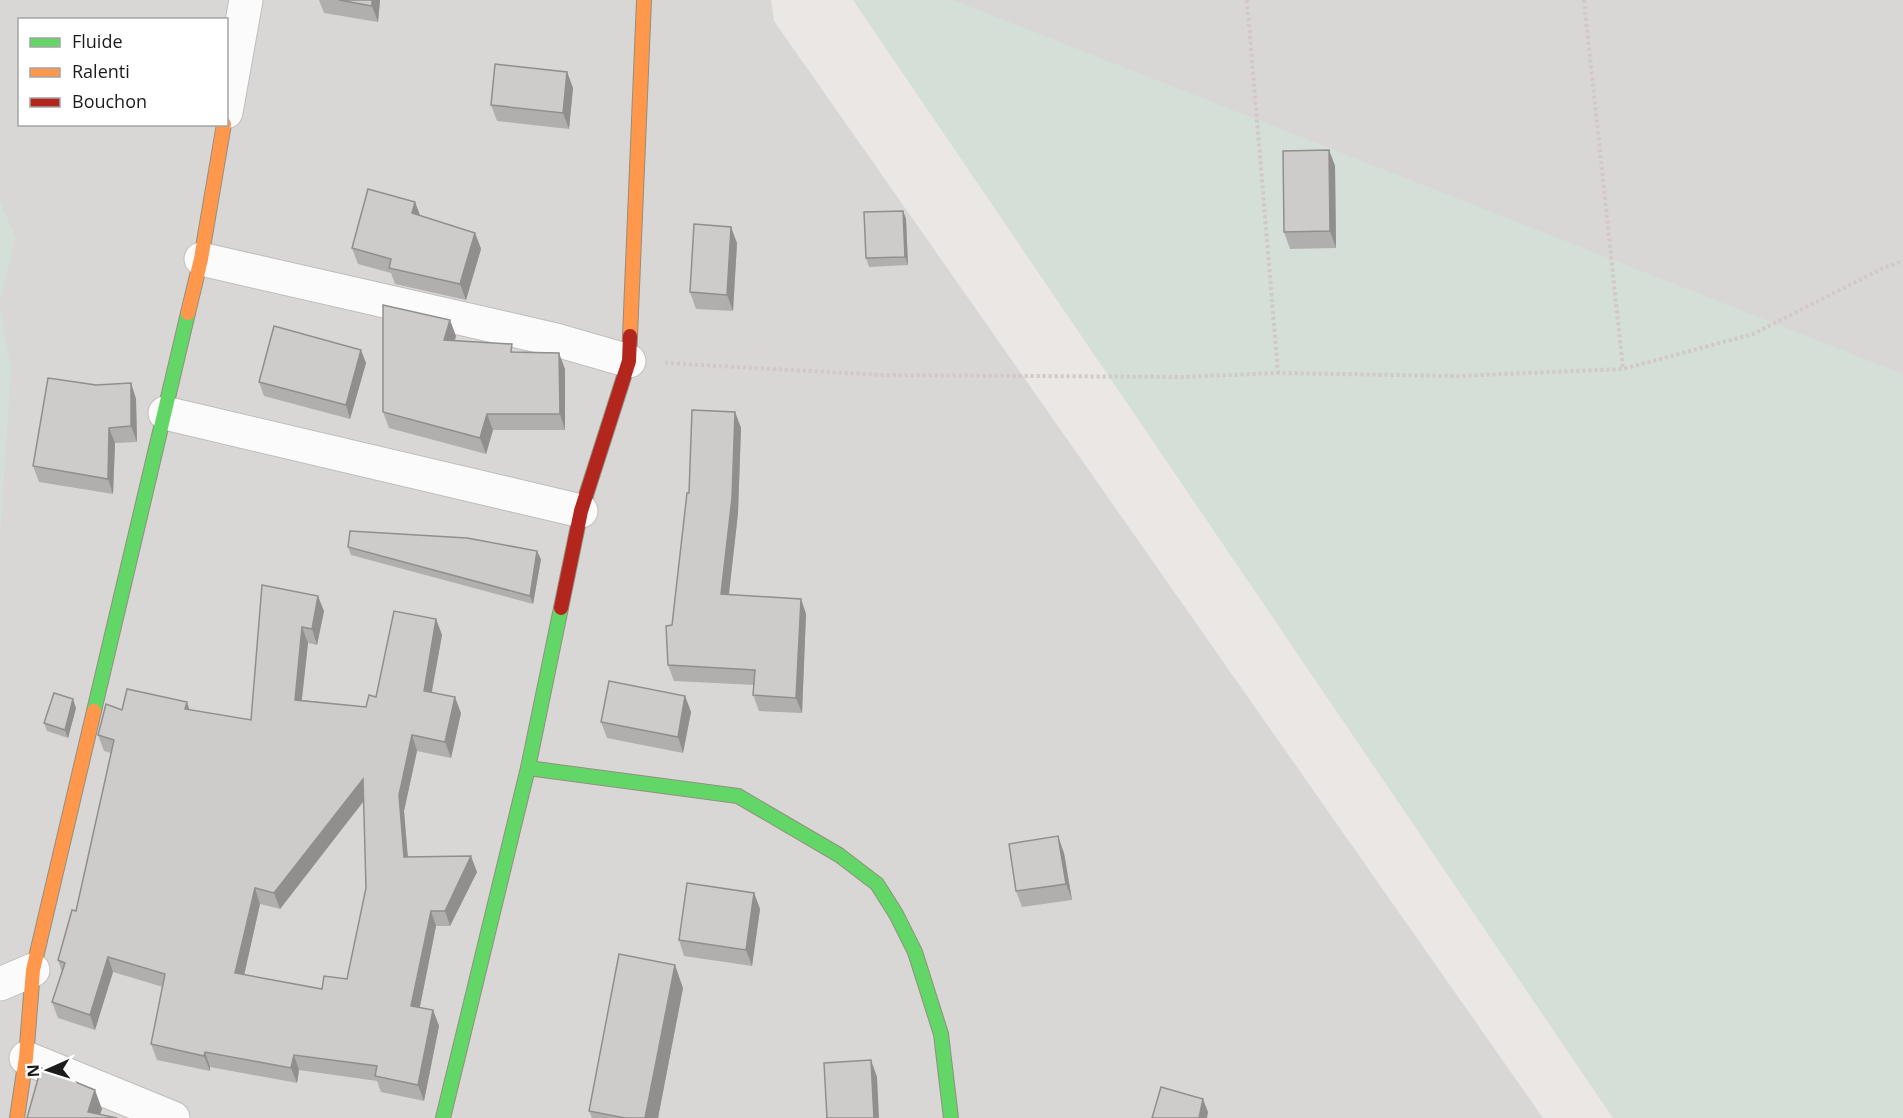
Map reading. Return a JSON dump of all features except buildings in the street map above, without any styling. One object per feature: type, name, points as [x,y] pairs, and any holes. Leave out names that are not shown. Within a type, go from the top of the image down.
[{"type":"street","points":[[228,101],[246,0]]},
{"type":"street","points":[[443,1118],[528,768],[581,511],[628,361],[644,0]]},
{"type":"street","points":[[16,1118],[26,1058],[33,970],[201,259],[224,126]]},
{"type":"street","points":[[201,259],[556,340],[628,361]]},
{"type":"street","points":[[165,413],[581,511]]},
{"type":"street","points":[[528,768],[738,796],[839,855],[877,884],[896,914],[915,952],[938,1023],[951,1118]]},
{"type":"street","points":[[0,984],[33,970]]},
{"type":"street","points":[[26,1058],[173,1118]]},
{"type":"path","points":[[1247,0],[1278,374]]},
{"type":"path","points":[[1584,0],[1623,369]]},
{"type":"path","points":[[628,361],[882,375],[1457,376],[1623,369],[1753,334],[1881,269],[1903,261]]},
{"type":"shaded area","points":[[0,0],[771,0],[774,21],[1543,1118],[0,1118]]},
{"type":"shaded area","points":[[853,0],[953,0],[1903,374],[1903,1118],[1613,1118]]},
{"type":"shaded area","points":[[944,0],[1903,0],[1903,383]]},
{"type":"shaded area","points":[[0,201],[16,238],[0,301]]},
{"type":"shaded area","points":[[0,307],[11,367],[0,539]]},
{"type":"traffic: fast","points":[[94,711],[188,313]]},
{"type":"traffic: fast","points":[[443,1118],[528,768],[561,608]]},
{"type":"traffic: fast","points":[[528,768],[738,796],[839,855],[877,884],[896,914],[915,952],[941,1034],[951,1118]]},
{"type":"traffic: slow","points":[[630,336],[644,0]]},
{"type":"traffic: slow","points":[[188,313],[201,259],[224,126]]},
{"type":"traffic: slow","points":[[17,1118],[26,1058],[33,970],[94,711]]},
{"type":"traffic: jam","points":[[561,608],[581,511],[629,361],[630,336]]}]
